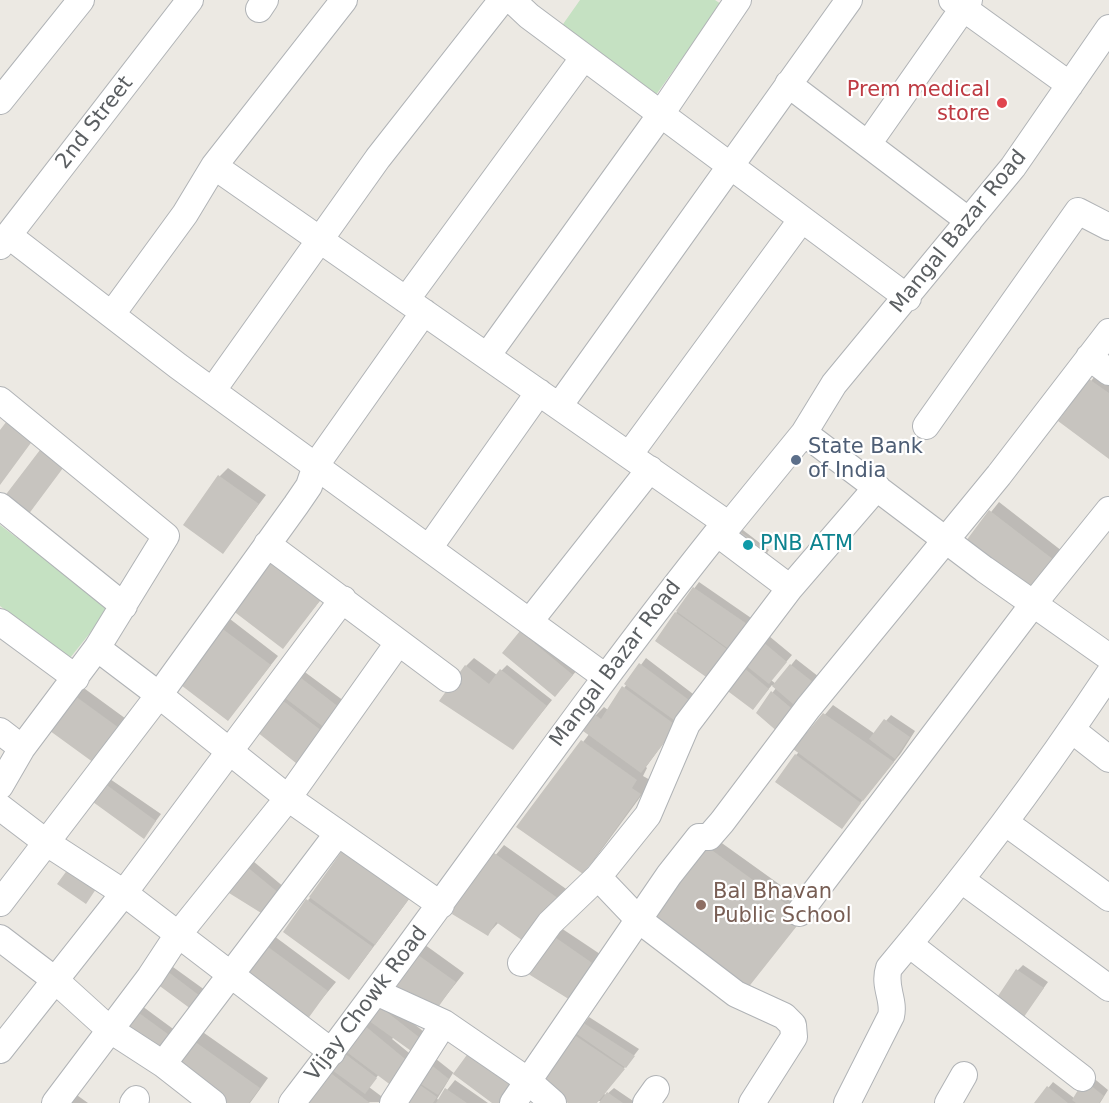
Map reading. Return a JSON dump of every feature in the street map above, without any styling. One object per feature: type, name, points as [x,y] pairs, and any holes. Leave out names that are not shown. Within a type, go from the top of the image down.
[{"type":"street","points":[[0,101],[81,0]]},
{"type":"street","name":"2nd Street","points":[[4,241],[190,0]]},
{"type":"street","points":[[112,314],[185,214],[214,166],[344,0]]},
{"type":"street","points":[[213,390],[378,158],[502,0]]},
{"type":"street","points":[[512,0],[584,57],[908,298]]},
{"type":"street","points":[[487,356],[661,114],[738,0]]},
{"type":"street","points":[[429,548],[549,399],[730,165],[849,0]]},
{"type":"street","points":[[867,144],[961,3],[1070,85]]},
{"type":"street","name":"Mangal Bazar Road","points":[[441,905],[604,676],[804,433],[834,384],[908,298],[1014,167],[1109,28]]},
{"type":"street","points":[[0,903],[159,695],[309,486],[316,465],[415,306],[584,57]]},
{"type":"street","points":[[788,84],[969,221]]},
{"type":"street","points":[[214,166],[640,462],[723,529],[790,588]]},
{"type":"street","points":[[926,426],[1078,211],[1109,227]]},
{"type":"street","points":[[530,621],[640,462],[802,219]]},
{"type":"street","points":[[4,241],[112,314],[604,676]]},
{"type":"street","points":[[513,1103],[699,837],[709,837],[722,822],[808,708],[945,538],[1099,365],[1109,332]]},
{"type":"street","points":[[0,400],[166,536],[97,648],[22,748],[0,786]]},
{"type":"street","points":[[804,433],[1109,657]]},
{"type":"street","points":[[521,963],[550,923],[598,877],[648,815],[687,724],[790,588],[878,487]]},
{"type":"street","points":[[0,506],[124,606]]},
{"type":"street","points":[[799,913],[1034,603],[1108,513]]},
{"type":"street","points":[[267,544],[448,679]]},
{"type":"street","points":[[0,1050],[124,893],[343,599]]},
{"type":"street","points":[[0,622],[76,678]]},
{"type":"street","points":[[55,1103],[150,977],[177,936],[288,798],[398,643]]},
{"type":"street","points":[[97,648],[288,798],[441,905]]},
{"type":"street","points":[[847,1103],[891,1016],[892,1010],[887,988],[889,968],[963,881],[1072,730],[1109,674]]},
{"type":"street","points":[[1072,730],[1109,759]]},
{"type":"street","points":[[0,731],[22,748]]},
{"type":"street","points":[[0,807],[47,843],[124,893],[177,936],[230,973],[332,1052]]},
{"type":"street","points":[[1006,823],[1109,898]]},
{"type":"street","points":[[163,1064],[338,833]]},
{"type":"street","points":[[598,877],[639,920],[736,994],[784,1016],[793,1025],[794,1037],[752,1103]]},
{"type":"street","points":[[963,881],[1109,988]]},
{"type":"street","name":"Vijay Chowk Road","points":[[292,1103],[441,905]]},
{"type":"street","points":[[0,938],[55,980],[110,1029],[163,1064],[213,1103]]},
{"type":"street","points":[[909,944],[1082,1078]]},
{"type":"street","points":[[376,992],[444,1023],[527,1080],[553,1103]]},
{"type":"street","points":[[393,1103],[444,1023]]},
{"type":"street","points":[[948,1103],[964,1075]]},
{"type":"green space","points":[[580,0],[715,0],[721,4],[653,99],[561,27]]},
{"type":"green space","points":[[0,525],[110,608],[70,658],[0,606]]},
{"type":"building","points":[[1089,379],[1109,393],[1109,459],[1058,421]]},
{"type":"building","points":[[10,417],[36,436],[0,485],[0,430]]},
{"type":"building","points":[[43,446],[66,464],[28,515],[4,497]]},
{"type":"building","points":[[218,475],[259,504],[223,554],[183,525]]},
{"type":"building","points":[[989,510],[1054,560],[1028,594],[963,545]]},
{"type":"building","name":"PNB ATM","points":[[736,528],[768,553],[761,562],[729,537]]},
{"type":"building","points":[[275,555],[326,593],[283,649],[232,610]]},
{"type":"building","points":[[693,587],[750,626],[730,650],[676,611]]},
{"type":"building","points":[[675,612],[731,652],[709,679],[655,641]]},
{"type":"building","points":[[220,627],[271,665],[228,721],[177,682]]},
{"type":"building","points":[[520,631],[573,675],[555,697],[502,653]]},
{"type":"building","points":[[762,641],[787,662],[769,684],[744,664]]},
{"type":"building","points":[[639,663],[693,703],[678,723],[624,684]]},
{"type":"building","points":[[790,664],[818,686],[800,710],[772,686]]},
{"type":"building","points":[[465,665],[489,684],[500,669],[547,706],[513,750],[439,701]]},
{"type":"building","points":[[743,667],[769,689],[753,710],[725,689]]},
{"type":"building","points":[[292,671],[344,711],[329,731],[277,692]]},
{"type":"building","points":[[622,686],[677,726],[641,773],[583,731],[594,714],[601,719]]},
{"type":"building","points":[[771,691],[796,712],[779,733],[756,713]]},
{"type":"building","points":[[71,693],[126,733],[101,768],[46,728]]},
{"type":"building","points":[[277,696],[327,735],[301,767],[252,728]]},
{"type":"building","points":[[823,713],[894,762],[863,801],[793,749]]},
{"type":"building","points":[[884,719],[910,737],[895,759],[869,739]]},
{"type":"building","points":[[581,740],[637,780],[632,788],[641,794],[583,874],[516,827]]},
{"type":"building","points":[[795,754],[861,803],[842,829],[775,782]]},
{"type":"building","points":[[104,783],[156,821],[144,839],[93,802]]},
{"type":"building","points":[[702,843],[804,917],[747,989],[647,913]]},
{"type":"building","points":[[344,848],[411,896],[375,945],[309,897]]},
{"type":"building","points":[[494,853],[562,901],[529,945],[496,922],[488,936],[452,914],[458,897]]},
{"type":"building","points":[[246,866],[280,894],[266,916],[229,893]]},
{"type":"building","points":[[68,869],[96,889],[86,904],[57,884]]},
{"type":"building","points":[[306,899],[373,947],[349,980],[283,932]]},
{"type":"building","points":[[549,933],[598,967],[575,1003],[522,970]]},
{"type":"building","points":[[260,941],[328,991],[307,1020],[239,968]]},
{"type":"building","points":[[411,950],[456,982],[434,1013],[389,981]]},
{"type":"building","points":[[1016,969],[1044,988],[1019,1024],[992,1005]]},
{"type":"building","points":[[167,971],[204,999],[195,1012],[157,984]]},
{"type":"building","points":[[374,1002],[424,1041],[414,1053],[365,1018]]},
{"type":"building","points":[[135,1010],[176,1040],[164,1057],[124,1030]]},
{"type":"building","points":[[582,1022],[635,1056],[626,1068],[574,1032]]},
{"type":"building","points":[[364,1025],[410,1063],[392,1086],[344,1050]]},
{"type":"building","points":[[573,1034],[625,1069],[597,1103],[568,1103],[538,1082]]},
{"type":"building","points":[[187,1036],[260,1088],[249,1103],[227,1103],[169,1062]]},
{"type":"building","points":[[469,1052],[522,1082],[508,1103],[492,1103],[453,1074]]},
{"type":"building","points":[[344,1053],[377,1078],[365,1094],[332,1070]]},
{"type":"building","points":[[425,1060],[449,1079],[438,1095],[413,1079]]},
{"type":"building","points":[[328,1071],[370,1103],[305,1103]]},
{"type":"building","points":[[413,1080],[437,1097],[433,1103],[398,1103]]},
{"type":"building","points":[[1084,1080],[1104,1096],[1099,1103],[1076,1103],[1072,1100]]},
{"type":"building","points":[[1047,1086],[1068,1103],[1034,1103]]},
{"type":"building","points":[[445,1088],[467,1103],[436,1103]]},
{"type":"building","points":[[607,1092],[623,1103],[599,1103]]},
{"type":"place","name":"Prem medical store","points":[[1002,103]]},
{"type":"place","name":"State Bank of India","points":[[796,460]]},
{"type":"place","name":"PNB ATM","points":[[748,545]]},
{"type":"place","name":"Bal Bhavan Public School","points":[[701,905]]}]
